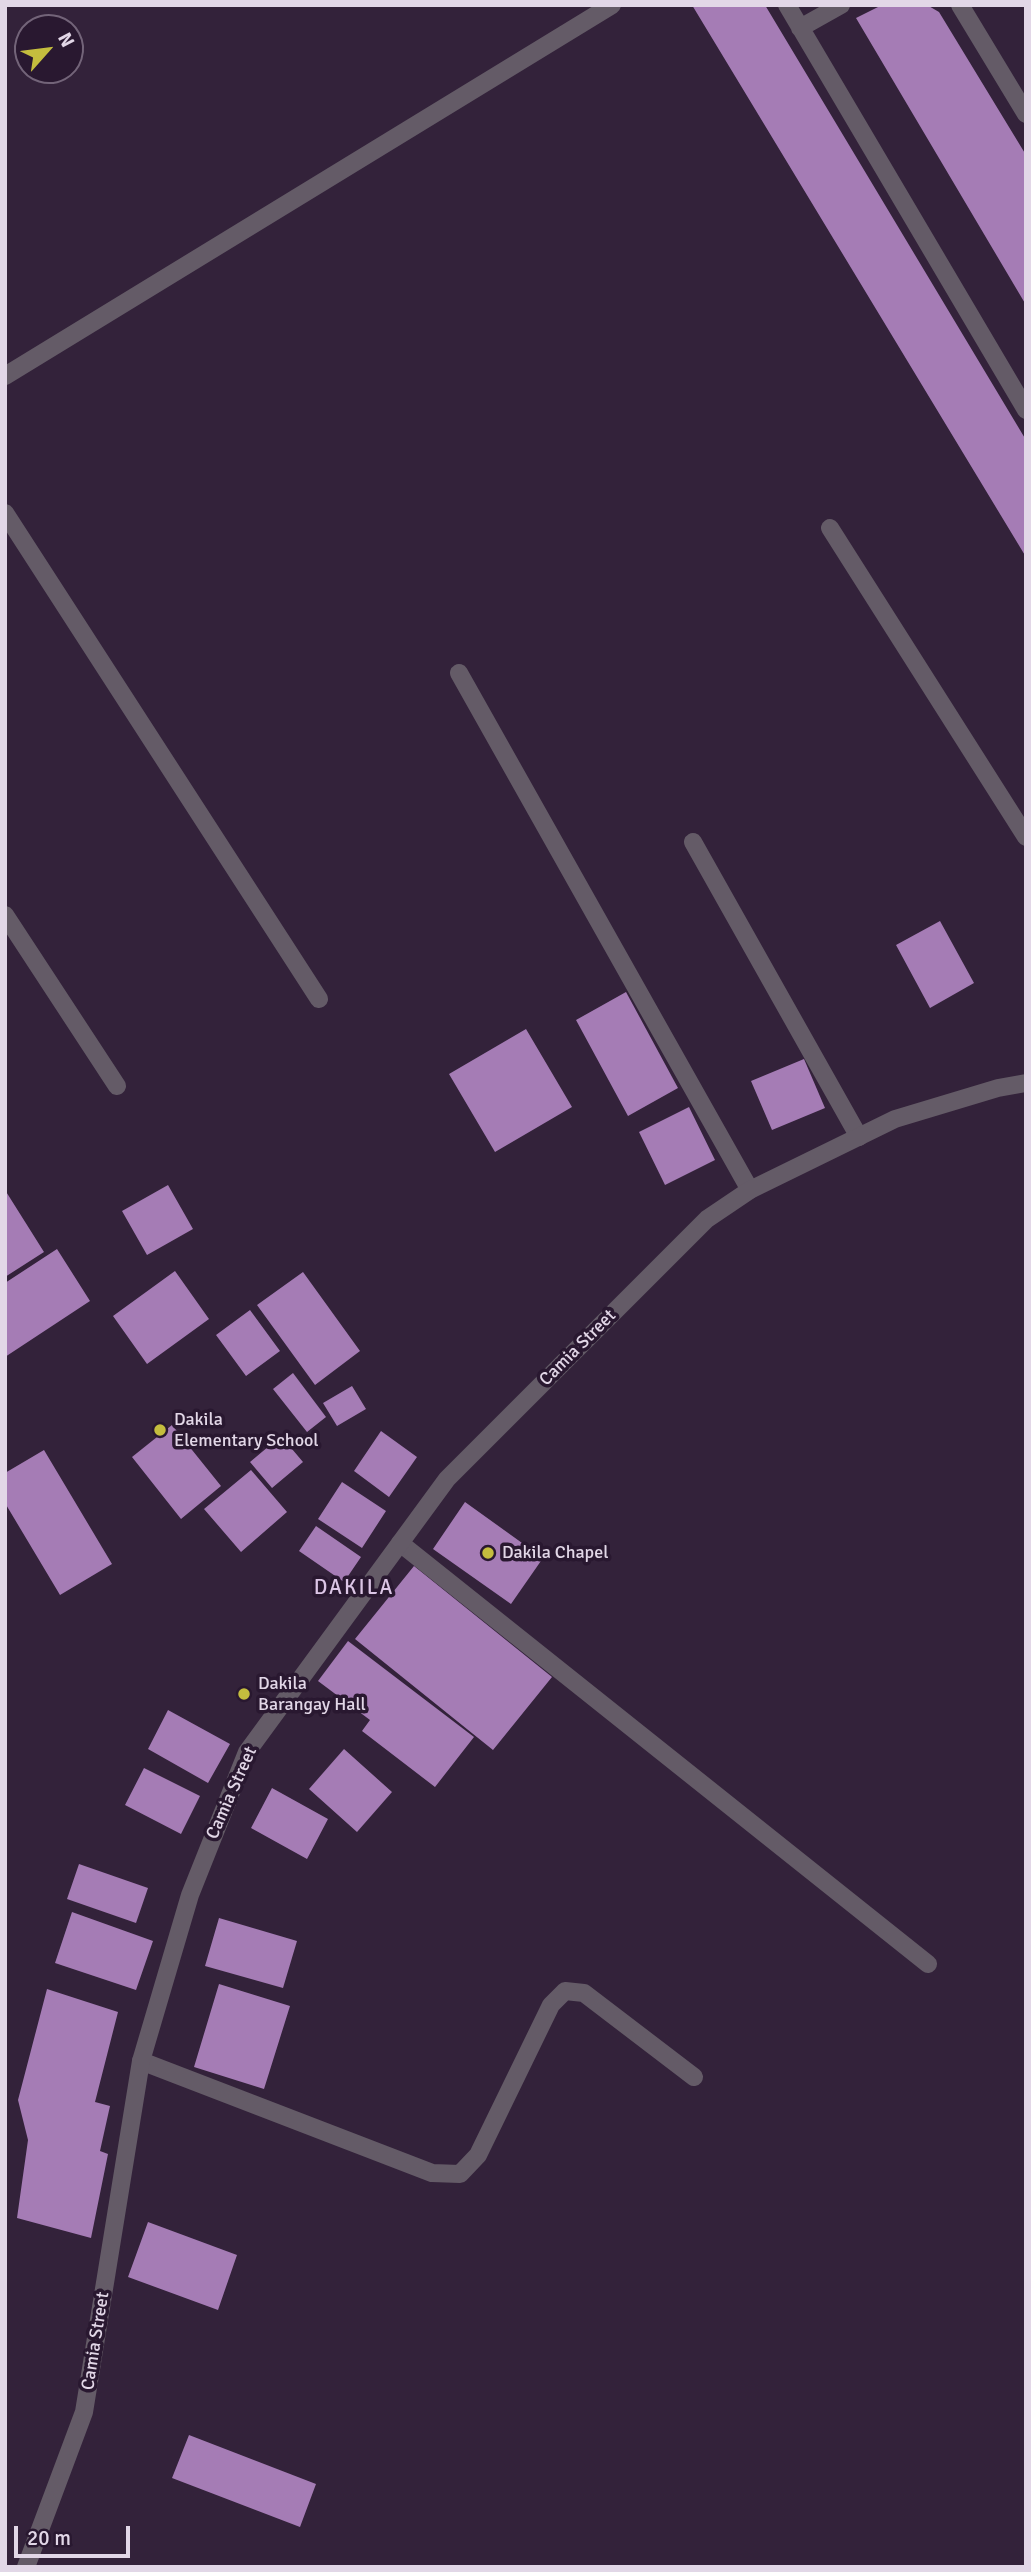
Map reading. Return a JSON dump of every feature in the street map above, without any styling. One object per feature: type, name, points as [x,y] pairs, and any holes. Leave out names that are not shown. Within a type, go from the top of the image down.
[{"type":"street","points":[[5,376],[612,5]]},
{"type":"street","points":[[787,5],[1026,410]]},
{"type":"street","points":[[800,28],[841,5]]},
{"type":"street","points":[[960,5],[1026,114]]},
{"type":"street","points":[[5,513],[318,999]]},
{"type":"street","points":[[830,528],[1026,837]]},
{"type":"street","points":[[459,673],[750,1190]]},
{"type":"street","points":[[693,842],[859,1137]]},
{"type":"street","points":[[5,915],[117,1086]]},
{"type":"street","name":"Camia Street","points":[[26,2567],[84,2412],[141,2061],[190,1895],[247,1752],[447,1479],[706,1219],[750,1190],[895,1119],[998,1088],[1026,1083]]},
{"type":"street","points":[[400,1543],[928,1964]]},
{"type":"street","points":[[141,2061],[432,2173],[460,2174],[478,2155],[551,2005],[565,1991],[584,1993],[694,2077]]},
{"type":"building","points":[[692,5],[765,5],[1026,440],[1026,557]]},
{"type":"building","points":[[882,5],[927,5],[939,12],[1026,155],[1026,305],[856,18]]},
{"type":"building","points":[[940,921],[974,983],[930,1008],[896,945]]},
{"type":"building","points":[[626,992],[678,1088],[628,1116],[576,1020]]},
{"type":"building","points":[[526,1029],[572,1107],[495,1152],[449,1074]]},
{"type":"building","points":[[804,1059],[825,1108],[772,1130],[751,1081]]},
{"type":"building","points":[[689,1107],[715,1160],[665,1185],[639,1132]]},
{"type":"building","points":[[168,1185],[193,1229],[147,1255],[122,1211]]},
{"type":"building","points":[[5,1190],[44,1252],[5,1277]]},
{"type":"building","points":[[57,1249],[90,1301],[5,1357],[5,1283]]},
{"type":"building","points":[[175,1271],[209,1319],[147,1364],[113,1316]]},
{"type":"building","points":[[303,1272],[360,1351],[315,1385],[257,1305]]},
{"type":"building","points":[[250,1310],[280,1351],[246,1376],[216,1335]]},
{"type":"building","points":[[293,1373],[326,1417],[307,1432],[273,1389]]},
{"type":"building","points":[[352,1386],[366,1409],[337,1426],[323,1403]]},
{"type":"building","points":[[172,1425],[221,1486],[181,1519],[132,1457]]},
{"type":"building","points":[[381,1431],[417,1457],[389,1497],[354,1471]]},
{"type":"building","points":[[281,1436],[303,1462],[272,1488],[250,1462]]},
{"type":"building","points":[[44,1450],[112,1564],[60,1595],[5,1503],[5,1473]]},
{"type":"building","points":[[251,1470],[287,1512],[241,1552],[204,1509]]},
{"type":"building","points":[[342,1482],[386,1511],[362,1548],[318,1519]]},
{"type":"building","name":"Dakila Chapel","points":[[465,1502],[543,1558],[511,1604],[433,1549]]},
{"type":"building","points":[[316,1526],[361,1557],[344,1582],[299,1551]]},
{"type":"building","points":[[414,1566],[552,1677],[493,1750],[355,1639]]},
{"type":"building","points":[[348,1641],[474,1737],[435,1787],[362,1731],[370,1720],[318,1681]]},
{"type":"building","points":[[168,1710],[230,1744],[208,1783],[148,1749]]},
{"type":"building","points":[[344,1749],[392,1792],[357,1832],[309,1789]]},
{"type":"building","points":[[144,1768],[200,1796],[181,1834],[125,1805]]},
{"type":"building","points":[[272,1788],[328,1819],[307,1859],[251,1828]]},
{"type":"building","points":[[79,1864],[148,1888],[136,1923],[67,1899]]},
{"type":"building","points":[[72,1912],[153,1941],[136,1990],[55,1963]]},
{"type":"building","points":[[219,1918],[297,1941],[283,1988],[205,1966]]},
{"type":"building","points":[[219,1984],[290,2006],[264,2089],[194,2067]]},
{"type":"building","points":[[47,1989],[118,2012],[95,2102],[110,2106],[100,2151],[108,2154],[91,2238],[17,2218],[28,2140],[18,2100]]},
{"type":"building","points":[[148,2222],[237,2255],[218,2310],[128,2277]]},
{"type":"building","points":[[189,2435],[316,2484],[300,2527],[172,2478]]},
{"type":"place","name":"Dakila Elementary School","points":[[160,1430]]},
{"type":"place","name":"Dakila Chapel","points":[[488,1553]]},
{"type":"place","name":"Dakila Barangay Hall","points":[[244,1694]]},
{"type":"district","name":"DAKILA","points":[[354,1588]]}]
